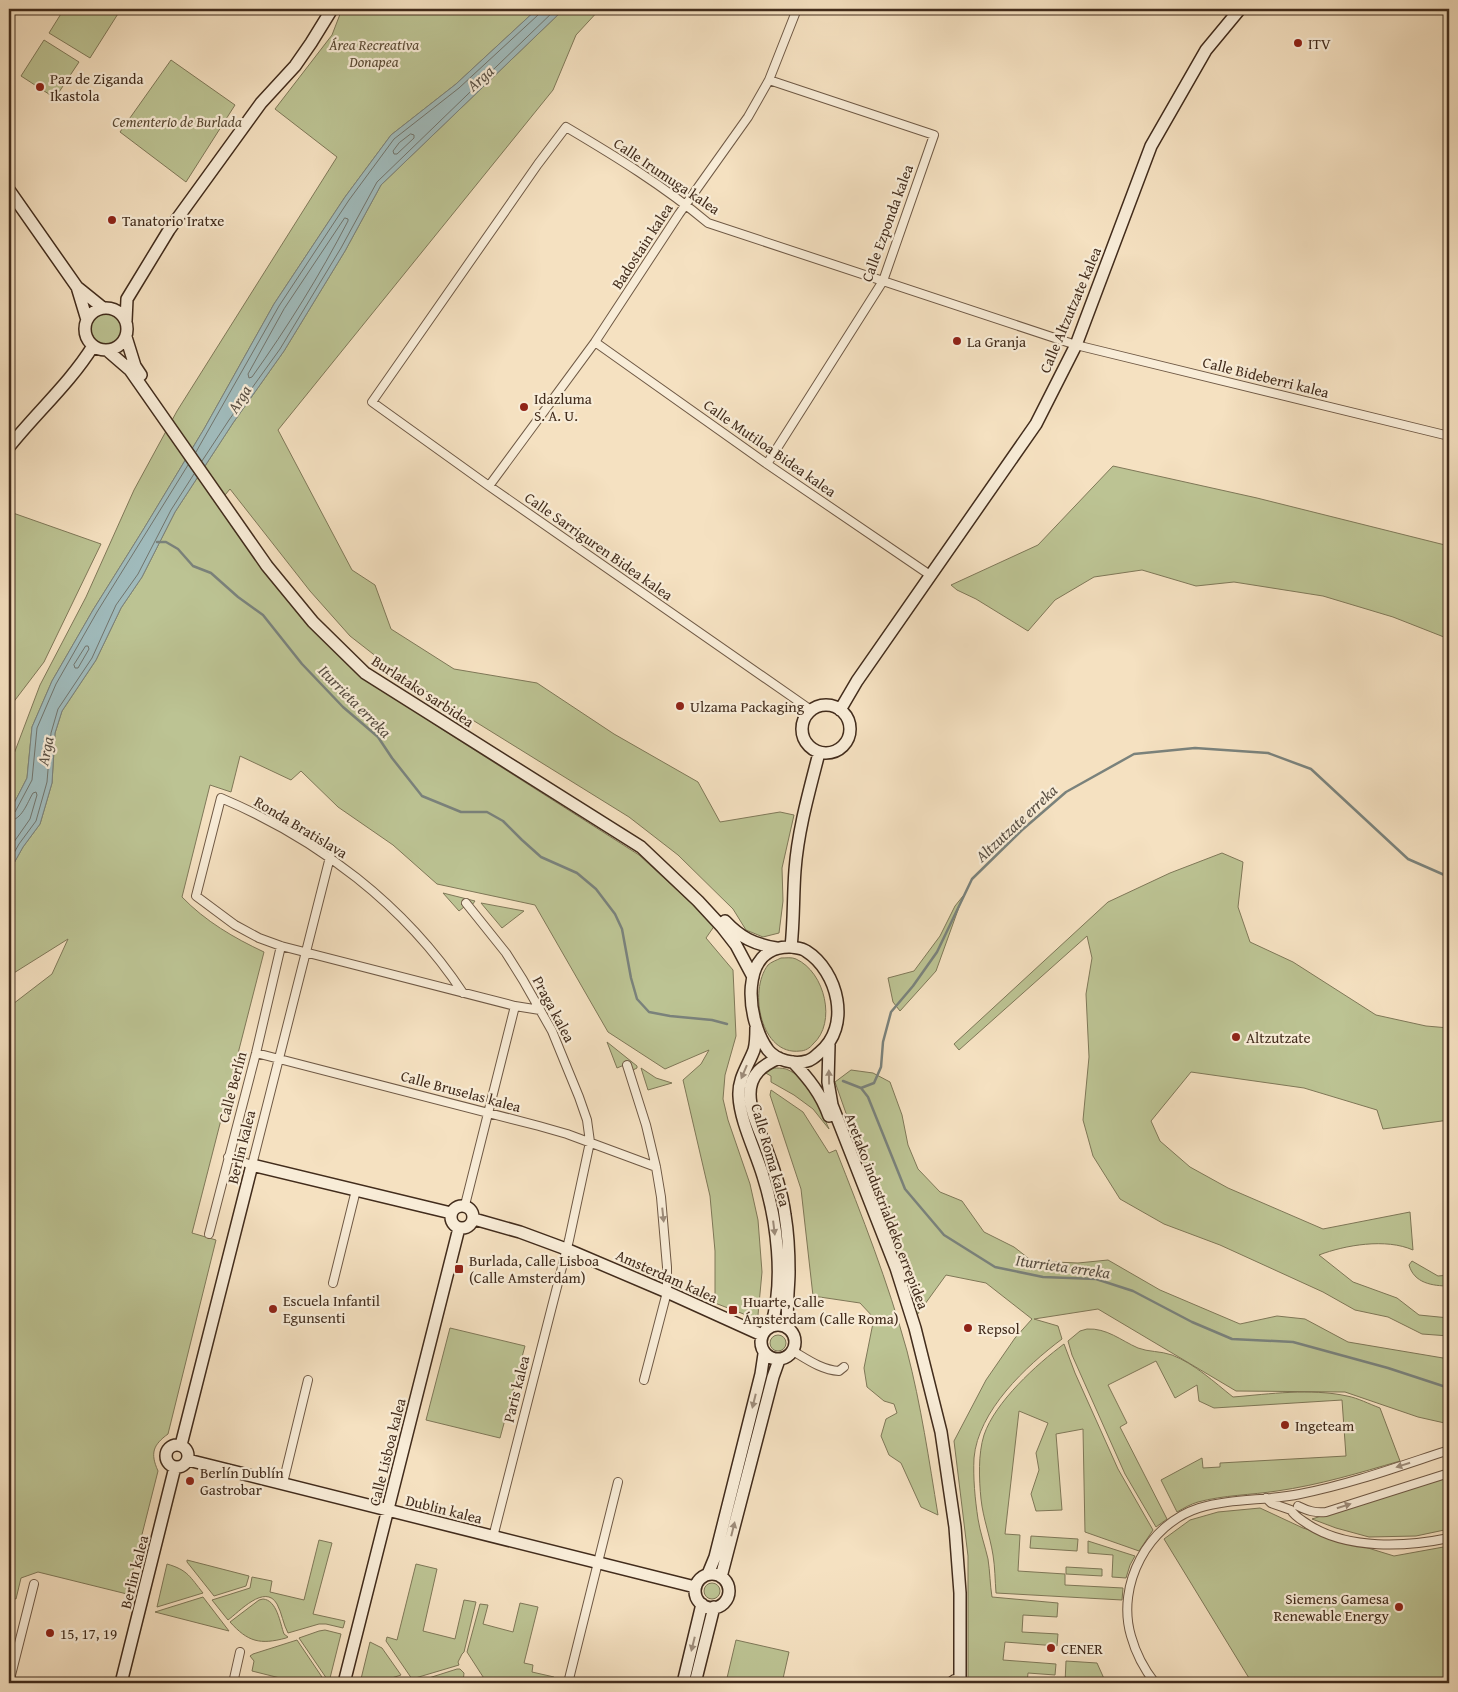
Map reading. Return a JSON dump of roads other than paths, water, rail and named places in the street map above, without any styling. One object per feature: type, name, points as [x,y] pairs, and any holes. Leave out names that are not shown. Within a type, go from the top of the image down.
[{"type":"main road","points":[[126,321],[128,299],[169,230],[213,167],[261,104],[295,66],[312,43],[332,9]]},
{"type":"main road","name":"Calle Altzutzate kalea","points":[[840,710],[857,681],[1036,424],[1076,344],[1151,146],[1206,50],[1240,9]]},
{"type":"main road","points":[[9,190],[76,287],[87,320],[86,334],[93,346],[108,351],[121,345],[126,337],[128,326],[126,321],[118,311],[107,308],[76,287]]},
{"type":"main road","points":[[87,320],[96,311],[128,299]]},
{"type":"main road","name":"Burlatako sarbidea","points":[[126,337],[135,366],[162,411]]},
{"type":"main road","points":[[9,447],[59,390],[93,346]]},
{"type":"main road","name":"Burlatako sarbidea","points":[[108,351],[130,370],[162,411],[267,566],[313,622],[365,673],[640,847],[722,927],[736,945],[752,977]]},
{"type":"main road","name":"Burlatako sarbidea","points":[[227,505],[297,595],[322,623],[371,669],[620,826],[645,844],[730,927],[747,940],[758,945],[776,948]]},
{"type":"main road","points":[[826,705],[840,710],[846,716],[850,732],[842,747],[836,752],[828,754],[819,753],[806,745],[801,730],[802,723],[811,710],[826,705]]},
{"type":"main road","points":[[791,947],[794,924],[795,870],[803,813],[819,753]]},
{"type":"main road","points":[[791,947],[804,950],[817,960],[828,974],[836,994],[838,1012],[836,1025],[829,1044],[819,1054],[807,1061],[793,1062],[779,1058],[769,1052],[756,1025],[751,995],[752,977],[757,965],[765,954],[776,948],[791,947]]},
{"type":"main road","name":"Calle Roma kalea","points":[[756,1025],[754,1050],[740,1079],[738,1095],[768,1194],[775,1229],[778,1280],[771,1326]]},
{"type":"main road","name":"Aretako industrialdeko errepidea","points":[[829,1044],[828,1082],[832,1105],[896,1268],[915,1328],[941,1432],[954,1527],[960,1593],[958,1682]]},
{"type":"main road","name":"Calle Roma kalea","points":[[779,1058],[759,1069],[753,1078],[750,1094],[756,1121],[778,1184],[785,1214],[788,1249],[787,1318],[789,1329]]},
{"type":"main road","name":"Aretako industrialdeko errepidea","points":[[793,1062],[810,1080],[825,1104],[890,1269],[913,1344],[930,1408],[938,1448],[954,1594],[958,1682]]},
{"type":"main road","points":[[252,1165],[451,1213]]},
{"type":"main road","name":"Berlin kalea","points":[[181,1445],[252,1165]]},
{"type":"main road","points":[[465,1205],[472,1210],[474,1219],[468,1226],[459,1228],[452,1222],[451,1213],[456,1207],[465,1205]]},
{"type":"main road","name":"Amsterdam kalea","points":[[474,1219],[520,1232],[566,1249],[762,1335]]},
{"type":"main road","name":"Calle Lisboa kalea","points":[[344,1683],[459,1228]]},
{"type":"main road","points":[[781,1325],[789,1329],[794,1335],[796,1343],[793,1351],[785,1359],[779,1360],[764,1354],[761,1348],[762,1335],[766,1330],[771,1326],[781,1325]]},
{"type":"main road","points":[[708,1574],[715,1557],[759,1382],[764,1354]]},
{"type":"main road","points":[[721,1576],[779,1360]]},
{"type":"main road","points":[[174,1445],[181,1445],[188,1451],[188,1460],[186,1464],[175,1468],[166,1459],[166,1453],[174,1445]]},
{"type":"main road","name":"Dublin kalea","points":[[188,1460],[695,1588]]},
{"type":"main road","name":"Berlin kalea","points":[[121,1683],[175,1468]]},
{"type":"main road","points":[[708,1574],[721,1576],[726,1581],[728,1587],[726,1600],[721,1605],[714,1607],[702,1604],[695,1594],[698,1582],[708,1574]]},
{"type":"main road","points":[[683,1683],[702,1604]]},
{"type":"main road","points":[[694,1683],[714,1607]]},
{"type":"street","name":"Badostain kalea","points":[[489,486],[595,342],[686,204],[748,117],[769,80],[797,9]]},
{"type":"street","name":"Calle Ezponda kalea","points":[[767,464],[884,281],[934,135],[769,80]]},
{"type":"street","name":"Calle Irumuga kalea","points":[[372,402],[538,164],[566,127],[619,159],[686,204],[708,223],[1076,344]]},
{"type":"street","name":"Calle Mutiloa Bidea kalea","points":[[595,342],[767,464],[930,575]]},
{"type":"street","name":"Calle Bideberri kalea","points":[[1076,344],[1449,436]]},
{"type":"street","name":"Calle Sarriguren Bidea kalea","points":[[372,402],[489,486],[811,710]]},
{"type":"street","name":"Ronda Bratislava","points":[[462,993],[435,954],[404,920],[367,886],[330,857],[277,824],[221,798],[196,896],[235,925],[259,938],[305,953],[462,993],[515,1006],[540,1010]]},
{"type":"street","name":"Berlin kalea","points":[[252,1165],[330,857]]},
{"type":"street","name":"Praga kalea","points":[[466,902],[506,953],[540,1010],[562,1053],[575,1084],[587,1120],[590,1142]]},
{"type":"street","name":"Calle Berlín","points":[[209,1234],[256,1053],[281,946]]},
{"type":"street","points":[[465,1205],[515,1006]]},
{"type":"street","name":"Calle Bruselas kalea","points":[[256,1053],[539,1126],[656,1166]]},
{"type":"street","points":[[627,1065],[646,1125],[656,1166],[667,1267],[667,1292],[644,1380]]},
{"type":"street","name":"Paris kalea","points":[[493,1537],[566,1249],[590,1142]]},
{"type":"street","points":[[228,1157],[252,1165]]},
{"type":"street","points":[[333,1283],[356,1190]]},
{"type":"street","points":[[793,1351],[830,1371],[839,1371],[844,1367]]},
{"type":"street","points":[[282,1483],[308,1380]]},
{"type":"street","points":[[1155,1683],[1137,1655],[1130,1634],[1127,1604],[1134,1570],[1141,1555],[1157,1534],[1176,1519],[1197,1509],[1212,1505],[1299,1495],[1349,1482],[1449,1450]]},
{"type":"street","points":[[1266,1498],[1271,1503],[1308,1512],[1326,1512],[1449,1473]]},
{"type":"street","points":[[568,1683],[618,1482]]},
{"type":"street","points":[[1299,1495],[1293,1514],[1314,1528],[1329,1534],[1363,1543],[1404,1545],[1449,1538]]},
{"type":"street","points":[[9,1683],[34,1584]]},
{"type":"street","points":[[233,1683],[240,1652]]},
{"type":"water","name":"Arga","points":[[537,9],[564,9],[381,185],[345,251],[284,351],[233,423],[175,512],[142,577],[121,608],[96,660],[62,711],[55,733],[52,783],[40,824],[23,847],[9,872],[9,813],[27,778],[32,727],[52,681],[93,610],[204,429],[274,304],[345,197],[391,135],[456,84]]},
{"type":"waterway","name":"Iturrieta erreka","points":[[157,542],[166,542],[178,549],[193,566],[211,573],[238,597],[263,615],[302,664],[343,707],[378,737],[422,796],[461,812],[487,812],[503,821],[541,857],[577,873],[596,889],[615,914],[622,929],[637,999],[649,1012],[712,1020],[727,1024]]},
{"type":"waterway","name":"Altzutzate erreka","points":[[861,1088],[874,1083],[881,1067],[883,1042],[891,1012],[913,986],[937,952],[972,879],[1022,830],[1066,792],[1134,754],[1195,748],[1268,753],[1311,769],[1408,859],[1449,877]]},
{"type":"waterway","name":"Iturrieta erreka","points":[[843,1081],[861,1088],[868,1097],[905,1189],[944,1235],[995,1267],[1043,1277],[1096,1279],[1133,1291],[1192,1322],[1232,1339],[1293,1342],[1388,1368],[1449,1388]]},
{"type":"place","name":"ITV","points":[[1298,43]]},
{"type":"place","name":"Paz de Ziganda Ikastola","points":[[40,87]]},
{"type":"place","name":"Tanatorio Iratxe","points":[[112,220]]},
{"type":"place","name":"La Granja","points":[[957,341]]},
{"type":"place","name":"Idazluma S. A. U.","points":[[524,407]]},
{"type":"place","name":"Ulzama Packaging","points":[[680,706]]},
{"type":"place","name":"Altzutzate","points":[[1236,1037]]},
{"type":"place","name":"Burlada, Calle Lisboa (Calle Amsterdam)","points":[[459,1269]]},
{"type":"place","name":"Escuela Infantil Egunsenti","points":[[273,1309]]},
{"type":"place","name":"Huarte, Calle Ámsterdam (Calle Roma)","points":[[733,1310]]},
{"type":"place","name":"Repsol","points":[[968,1328]]},
{"type":"place","name":"Ingeteam","points":[[1285,1425]]},
{"type":"place","name":"Berlín Dublín Gastrobar","points":[[190,1481]]},
{"type":"place","name":"Siemens Gamesa Renewable Energy","points":[[1399,1607]]},
{"type":"place","name":"15, 17, 19","points":[[50,1633]]},
{"type":"place","name":"CENER","points":[[1051,1648]]},
{"type":"park label","name":"Área Recreativa Donapea","points":[[374,52]]},
{"type":"park label","name":"Cementerio de Burlada","points":[[177,121]]}]
